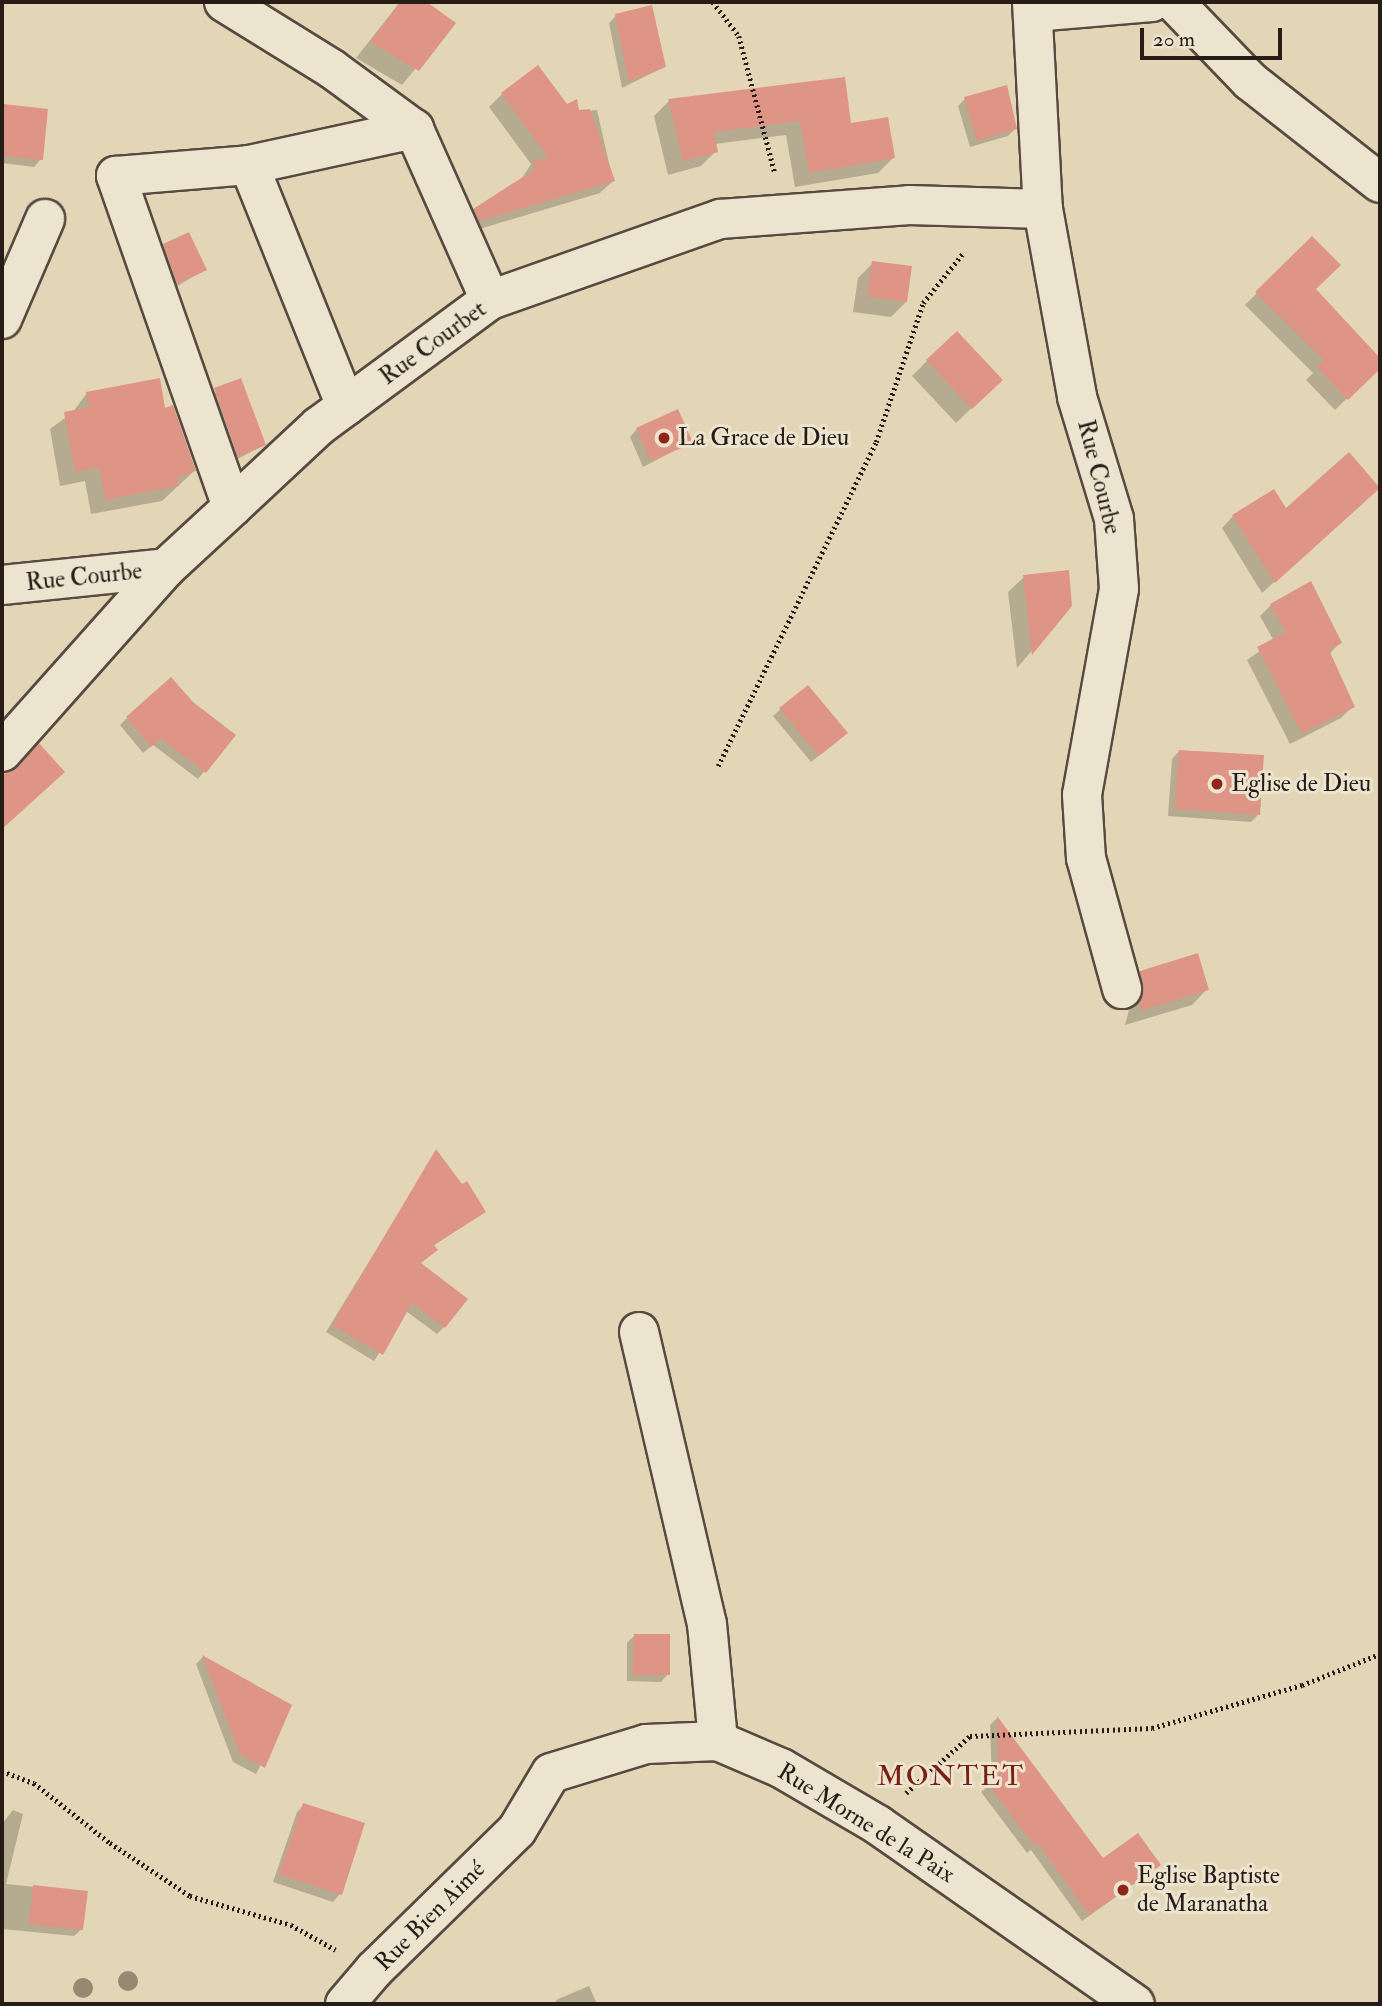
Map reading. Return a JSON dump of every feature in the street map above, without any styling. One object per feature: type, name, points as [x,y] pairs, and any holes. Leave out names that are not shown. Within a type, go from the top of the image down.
[{"type":"street","points":[[224,2],[332,69],[415,129],[490,300]]},
{"type":"street","points":[[1033,7],[1152,2]]},
{"type":"street","points":[[1174,2],[1250,81],[1380,183]]},
{"type":"street","name":"Rue Courbe","points":[[1033,7],[1043,209],[1077,397],[1114,519],[1119,589],[1082,795],[1086,858],[1122,989]]},
{"type":"street","points":[[232,507],[116,176],[249,164],[415,129]]},
{"type":"street","points":[[249,164],[346,406]]},
{"type":"street","name":"Rue Courbet","points":[[2,752],[166,568],[346,406],[490,300],[720,219],[909,205],[998,210],[1043,209]]},
{"type":"street","points":[[2,319],[45,219]]},
{"type":"street","name":"Rue Courbe","points":[[2,585],[166,568]]},
{"type":"street","points":[[639,1332],[706,1624],[718,1741]]},
{"type":"street","name":"Rue Morne de la Paix","points":[[517,1830],[551,1773],[646,1744],[718,1741],[781,1768],[878,1825],[1135,2004]]},
{"type":"street","name":"Rue Bien Aimé","points":[[345,2004],[374,1970],[517,1830]]},
{"type":"path","points":[[713,2],[738,36],[777,181],[774,215]]},
{"type":"path","points":[[718,766],[876,442],[923,303],[998,210]]},
{"type":"path","points":[[878,1825],[921,1776],[970,1736],[1152,1728],[1302,1685],[1380,1654]]},
{"type":"path","points":[[2,1772],[34,1783],[110,1843],[190,1896],[290,1925],[374,1970]]},
{"type":"building","points":[[400,2],[427,2],[456,23],[419,71],[370,42]]},
{"type":"building","points":[[652,5],[666,67],[629,82],[615,14]]},
{"type":"building","points":[[538,65],[567,104],[577,99],[579,110],[590,109],[615,181],[479,221],[473,209],[534,170],[532,162],[548,157],[501,93]]},
{"type":"building","points":[[845,77],[851,123],[888,117],[895,158],[809,173],[800,121],[714,132],[718,152],[683,161],[668,99]]},
{"type":"building","points":[[1007,85],[1017,129],[977,141],[964,97]]},
{"type":"building","points":[[4,104],[48,109],[43,160],[2,156]]},
{"type":"building","points":[[189,232],[207,270],[177,284],[163,244]]},
{"type":"building","points":[[1312,236],[1341,265],[1316,289],[1380,358],[1380,369],[1348,400],[1317,367],[1324,360],[1255,292]]},
{"type":"building","points":[[872,261],[912,266],[907,302],[867,297]]},
{"type":"building","points":[[957,331],[1003,380],[972,409],[926,360]]},
{"type":"building","points":[[160,378],[165,408],[173,405],[196,471],[178,477],[179,486],[105,500],[99,467],[75,472],[64,412],[89,407],[86,392]]},
{"type":"building","points":[[241,378],[266,445],[238,457],[214,388]]},
{"type":"building","points":[[678,409],[693,443],[651,461],[636,428]]},
{"type":"building","points":[[1349,452],[1380,488],[1275,583],[1232,515],[1274,489],[1286,508]]},
{"type":"building","points":[[1069,570],[1072,606],[1032,655],[1023,575]]},
{"type":"building","points":[[1311,581],[1342,643],[1329,650],[1355,707],[1302,734],[1257,647],[1286,632],[1270,604]]},
{"type":"building","points":[[171,677],[193,702],[236,735],[206,773],[161,739],[151,747],[126,717]]},
{"type":"building","points":[[808,685],[848,733],[819,756],[779,708]]},
{"type":"building","points":[[39,743],[65,772],[2,829],[2,775],[18,767]]},
{"type":"building","points":[[1179,750],[1264,755],[1260,815],[1175,809]]},
{"type":"building","points":[[1198,953],[1209,990],[1140,1011],[1140,971]]},
{"type":"building","points":[[436,1149],[462,1184],[467,1181],[486,1212],[434,1245],[438,1250],[421,1263],[468,1299],[445,1328],[412,1303],[383,1355],[332,1325]]},
{"type":"building","points":[[634,1634],[670,1634],[670,1675],[633,1675]]},
{"type":"building","points":[[202,1655],[292,1705],[265,1768],[240,1754]]},
{"type":"building","points":[[997,1716],[1103,1858],[1138,1833],[1161,1865],[1089,1915],[1039,1844],[1035,1847],[987,1783],[999,1779]]},
{"type":"building","points":[[303,1803],[365,1823],[342,1895],[279,1874]]},
{"type":"building","points":[[33,1885],[88,1891],[83,1930],[29,1924]]},
{"type":"place","name":"La Grace de Dieu","points":[[664,438]]},
{"type":"place","name":"Eglise de Dieu","points":[[1217,784]]},
{"type":"place","name":"Eglise Baptiste de Maranatha","points":[[1123,1890]]},
{"type":"district","name":"MONTET","points":[[951,1777]]}]
